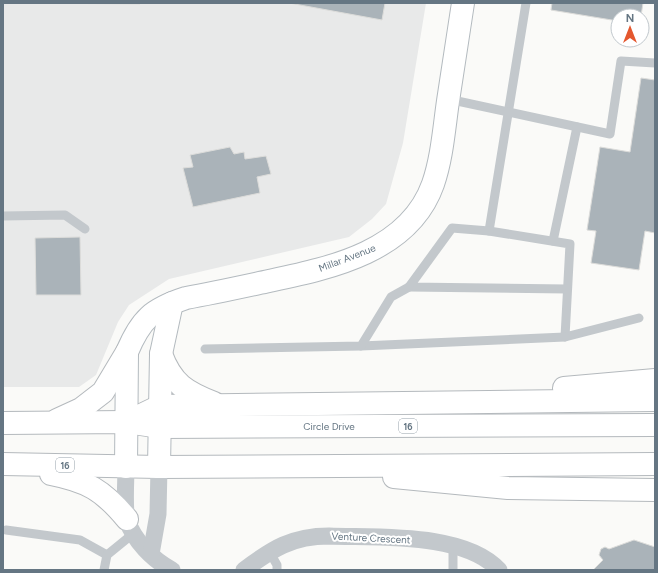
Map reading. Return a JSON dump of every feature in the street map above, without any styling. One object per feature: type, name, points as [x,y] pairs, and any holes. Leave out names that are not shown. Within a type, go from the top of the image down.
[{"type":"main road","name":"Millar Avenue","points":[[126,467],[127,352],[132,340],[148,315],[172,303],[329,267],[384,244],[404,227],[419,209],[432,186],[441,158],[448,99],[463,3]]},
{"type":"main road","points":[[159,467],[161,354],[172,303]]},
{"type":"main road","points":[[52,422],[81,409],[103,392],[127,352]]},
{"type":"main road","points":[[161,354],[173,379],[191,394],[219,404]]},
{"type":"main road","points":[[396,403],[655,380]]},
{"type":"main road","points":[[3,423],[127,422],[219,404],[655,400]]},
{"type":"main road","name":"Circle Drive","points":[[160,416],[655,425]]},
{"type":"main road","name":"16","points":[[3,465],[289,467],[473,464],[655,464]]},
{"type":"main road","points":[[3,465],[74,479],[92,486],[117,506],[130,526]]},
{"type":"main road","points":[[289,467],[508,488],[655,490]]},
{"type":"street","points":[[126,467],[130,526],[151,554],[161,564],[172,570]]},
{"type":"street","points":[[151,554],[158,514],[159,467]]},
{"type":"street","name":"Venture Crescent","points":[[244,570],[270,551],[289,542],[314,536],[424,540],[452,545],[480,554],[491,561],[499,570]]},
{"type":"lane","points":[[489,231],[526,3]]},
{"type":"lane","points":[[448,99],[610,134],[621,61],[655,63]]},
{"type":"lane","points":[[553,241],[577,127]]},
{"type":"lane","points":[[3,216],[65,215],[85,229]]},
{"type":"lane","points":[[361,346],[391,297],[409,287],[452,228],[489,231],[570,244],[565,337]]},
{"type":"lane","points":[[409,287],[567,288]]},
{"type":"lane","points":[[205,349],[361,346],[565,337],[639,318]]},
{"type":"lane","points":[[104,570],[107,555],[130,526]]},
{"type":"lane","points":[[6,530],[80,540],[107,555]]},
{"type":"lane","points":[[452,545],[453,570]]},
{"type":"lane","points":[[270,551],[277,565],[277,570]]},
{"type":"shaded area","points":[[3,3],[426,3],[403,143],[386,204],[372,219],[349,237],[169,279],[129,305],[118,322],[96,375],[79,387],[3,387]]},
{"type":"building","points":[[36,3],[140,3],[140,4]]},
{"type":"building","points":[[289,3],[385,3],[382,20]]},
{"type":"building","points":[[552,3],[643,3],[642,8],[610,8],[610,20],[551,10]]},
{"type":"building","points":[[641,78],[655,80],[655,233],[645,231],[639,270],[591,263],[596,231],[587,230],[600,147],[630,152]]},
{"type":"building","points":[[230,147],[234,154],[244,152],[245,159],[266,156],[271,174],[257,177],[260,193],[193,207],[183,168],[193,167],[190,155]]},
{"type":"building","points":[[80,237],[81,295],[36,295],[35,238]]},
{"type":"building","points":[[634,540],[655,547],[655,570],[593,570],[603,560],[599,555],[601,549],[605,547],[609,549]]}]
